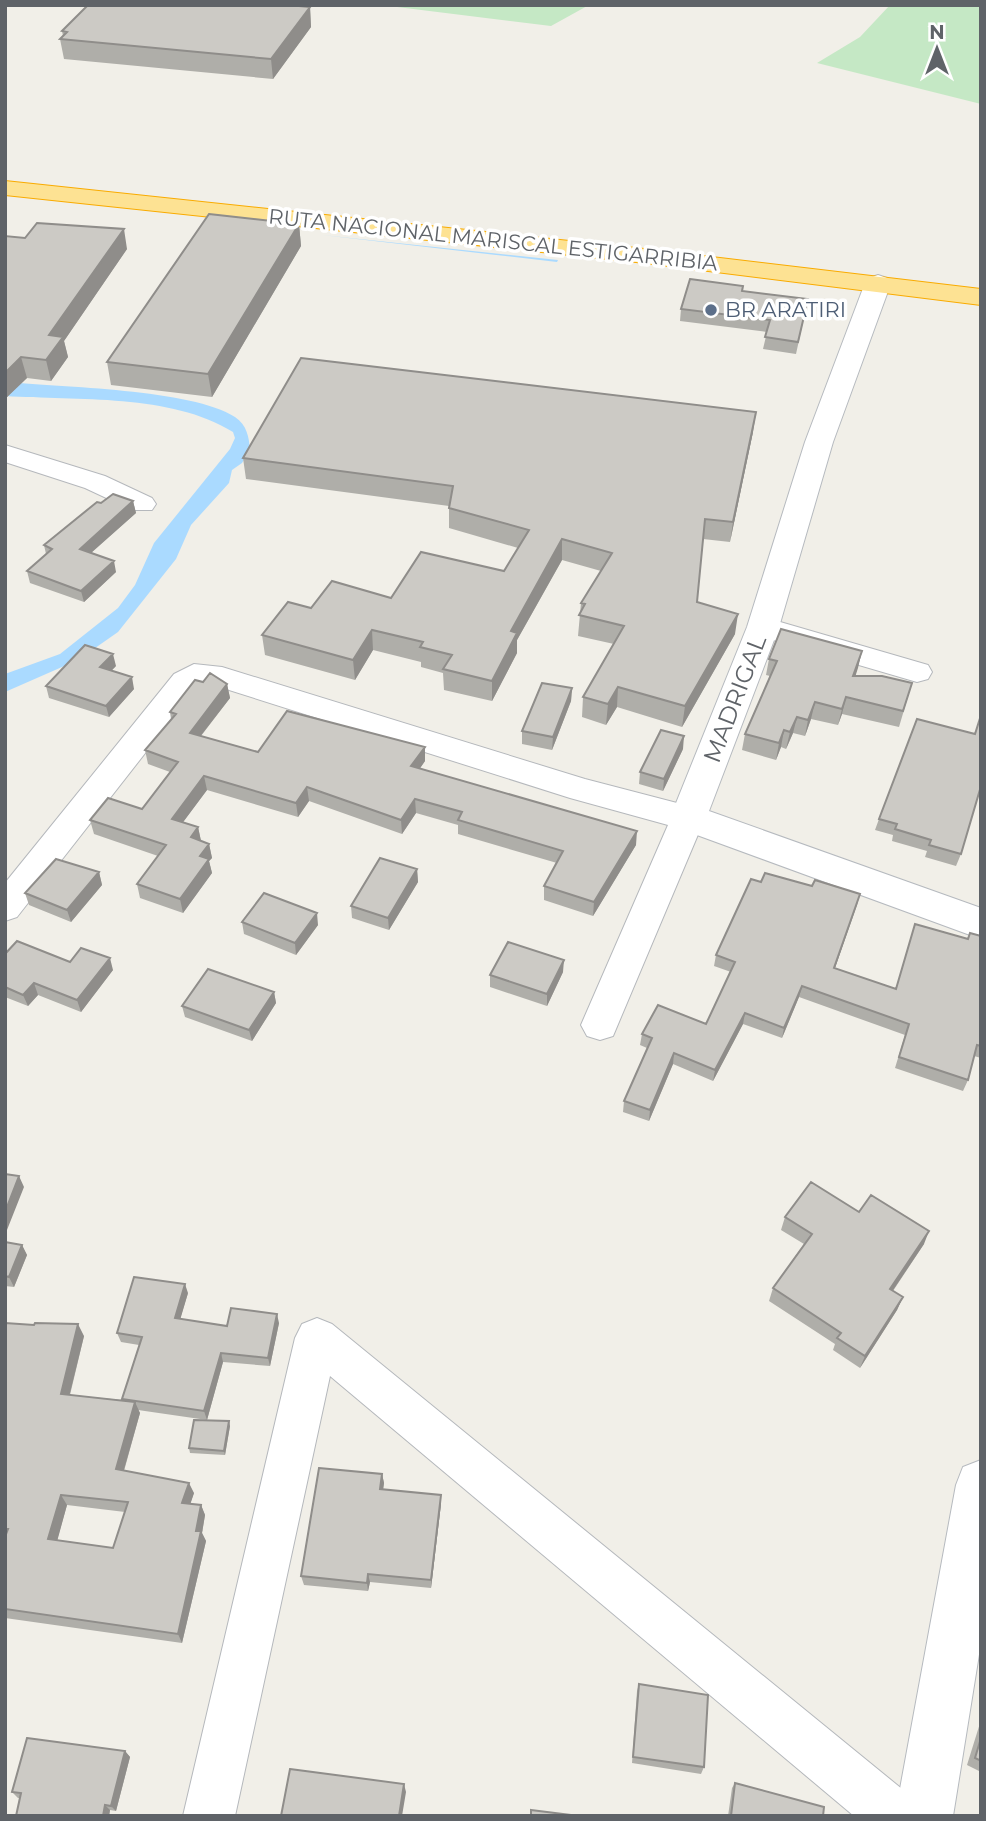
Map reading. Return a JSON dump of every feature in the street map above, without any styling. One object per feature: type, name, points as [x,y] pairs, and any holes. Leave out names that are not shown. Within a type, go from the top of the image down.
[{"type":"highway","name":"RUTA NACIONAL MARISCAL ESTIGARRIBIA","points":[[5,176],[608,234],[981,282]]},
{"type":"highway","name":"RUTA NACIONAL MARISCAL ESTIGARRIBIA","points":[[5,188],[878,283],[981,297]]},
{"type":"street","name":"MADRIGAL","points":[[688,818],[763,627],[819,442],[878,283]]},
{"type":"street","points":[[5,453],[95,482],[142,504]]},
{"type":"street","points":[[763,627],[917,672]]},
{"type":"street","points":[[5,908],[185,681],[194,674],[211,674],[582,790],[688,818],[981,924]]},
{"type":"street","points":[[600,1025],[688,818]]},
{"type":"street","points":[[209,1816],[317,1338],[895,1816]]},
{"type":"street","points":[[923,1816],[981,1485]]},
{"type":"green space","points":[[381,5],[589,5],[551,26]]},
{"type":"green space","points":[[890,5],[981,5],[981,104],[817,63],[860,37]]},
{"type":"water","points":[[322,235],[558,260],[557,262]]},
{"type":"water","points":[[5,382],[124,391],[189,400],[235,417],[245,428],[250,450],[242,463],[232,470],[229,483],[191,525],[176,559],[118,632],[78,660],[5,692],[5,674],[60,654],[118,608],[135,585],[154,543],[230,449],[235,438],[233,432],[208,419],[152,405],[93,399],[5,396]]},
{"type":"building","points":[[88,5],[310,7],[271,59],[60,39],[67,32],[62,31]]},
{"type":"building","points":[[209,214],[299,224],[208,374],[107,362]]},
{"type":"building","points":[[37,223],[124,229],[49,335],[63,337],[46,360],[21,357],[5,373],[5,236],[25,238]]},
{"type":"building","points":[[690,279],[743,286],[742,291],[808,299],[798,342],[765,337],[770,320],[681,309]]},
{"type":"building","points":[[301,358],[756,412],[733,522],[705,519],[697,602],[738,614],[685,706],[618,687],[608,704],[583,697],[624,626],[579,615],[585,604],[581,603],[612,553],[562,539],[511,631],[517,633],[492,681],[443,669],[452,655],[420,647],[423,642],[372,630],[353,660],[262,635],[288,602],[311,608],[332,581],[391,598],[421,552],[504,571],[529,530],[449,508],[453,486],[243,458]]},
{"type":"building","points":[[113,494],[133,501],[80,549],[114,561],[81,591],[27,571],[52,549],[44,545],[97,502],[101,503]]},
{"type":"building","points":[[781,629],[862,651],[853,676],[882,676],[912,683],[903,711],[846,697],[842,709],[815,702],[808,720],[797,717],[790,732],[784,730],[779,743],[745,734],[777,661],[769,659]]},
{"type":"building","points":[[85,645],[113,654],[100,667],[132,677],[106,706],[46,686]]},
{"type":"building","points":[[210,673],[227,684],[190,733],[258,752],[287,711],[425,747],[411,766],[637,831],[594,902],[544,886],[563,851],[458,820],[462,812],[415,799],[401,820],[307,787],[296,803],[204,776],[172,819],[198,827],[191,837],[209,844],[200,856],[209,859],[180,899],[137,884],[166,845],[90,820],[108,798],[142,809],[178,762],[145,750],[176,714],[170,712],[195,680],[203,682]]},
{"type":"building","points":[[542,683],[572,688],[553,737],[522,731]]},
{"type":"building","points":[[981,715],[981,786],[961,854],[929,845],[931,840],[895,829],[897,824],[879,819],[917,719],[975,734]]},
{"type":"building","points":[[661,730],[684,736],[664,779],[640,772]]},
{"type":"building","points":[[380,858],[417,869],[388,918],[351,906]]},
{"type":"building","points":[[56,859],[99,872],[67,910],[25,893]]},
{"type":"building","points":[[765,873],[812,886],[815,880],[860,894],[834,968],[896,989],[915,924],[968,939],[970,933],[981,936],[981,1046],[977,1045],[968,1080],[899,1057],[909,1024],[802,986],[784,1028],[745,1013],[715,1070],[674,1053],[650,1110],[624,1101],[652,1038],[642,1034],[658,1005],[706,1024],[735,962],[716,955],[751,879],[761,882]]},
{"type":"building","points":[[264,893],[317,913],[295,943],[242,922]]},
{"type":"building","points":[[17,941],[70,962],[81,948],[110,958],[77,1000],[34,983],[23,995],[5,987],[5,954]]},
{"type":"building","points":[[508,942],[564,960],[547,994],[490,975]]},
{"type":"building","points":[[208,969],[274,992],[249,1030],[182,1006]]},
{"type":"building","points":[[5,1174],[19,1176],[5,1212]]},
{"type":"building","points":[[811,1182],[859,1212],[871,1195],[929,1231],[890,1289],[903,1297],[865,1356],[837,1338],[841,1333],[773,1288],[812,1234],[785,1217]]},
{"type":"building","points":[[5,1242],[22,1245],[9,1277],[5,1276]]},
{"type":"building","points":[[134,1277],[185,1284],[175,1318],[227,1326],[231,1308],[277,1314],[268,1358],[221,1353],[204,1411],[122,1399],[142,1337],[117,1333]]},
{"type":"building","points":[[5,1323],[78,1324],[61,1394],[135,1402],[116,1469],[189,1483],[182,1503],[201,1505],[196,1531],[201,1531],[178,1634],[5,1609],[5,1537],[8,1529],[5,1529]],"holes":[[[61,1495],[128,1502],[113,1548],[48,1539]]]},
{"type":"building","points":[[194,1420],[229,1421],[224,1451],[189,1448]]},
{"type":"building","points":[[319,1468],[382,1474],[380,1489],[441,1495],[431,1580],[368,1574],[367,1583],[301,1576]]},
{"type":"building","points":[[639,1684],[708,1695],[704,1767],[633,1757]]},
{"type":"building","points":[[27,1738],[125,1751],[111,1806],[105,1805],[103,1816],[16,1816],[21,1793],[12,1792]]},
{"type":"building","points":[[981,1738],[981,1761],[975,1758]]},
{"type":"building","points":[[290,1769],[404,1784],[399,1816],[281,1816]]},
{"type":"building","points":[[735,1783],[824,1807],[823,1816],[731,1816]]},
{"type":"building","points":[[531,1810],[579,1816],[531,1816]]},
{"type":"place","name":"BR ARATIRI","points":[[711,310]]}]
